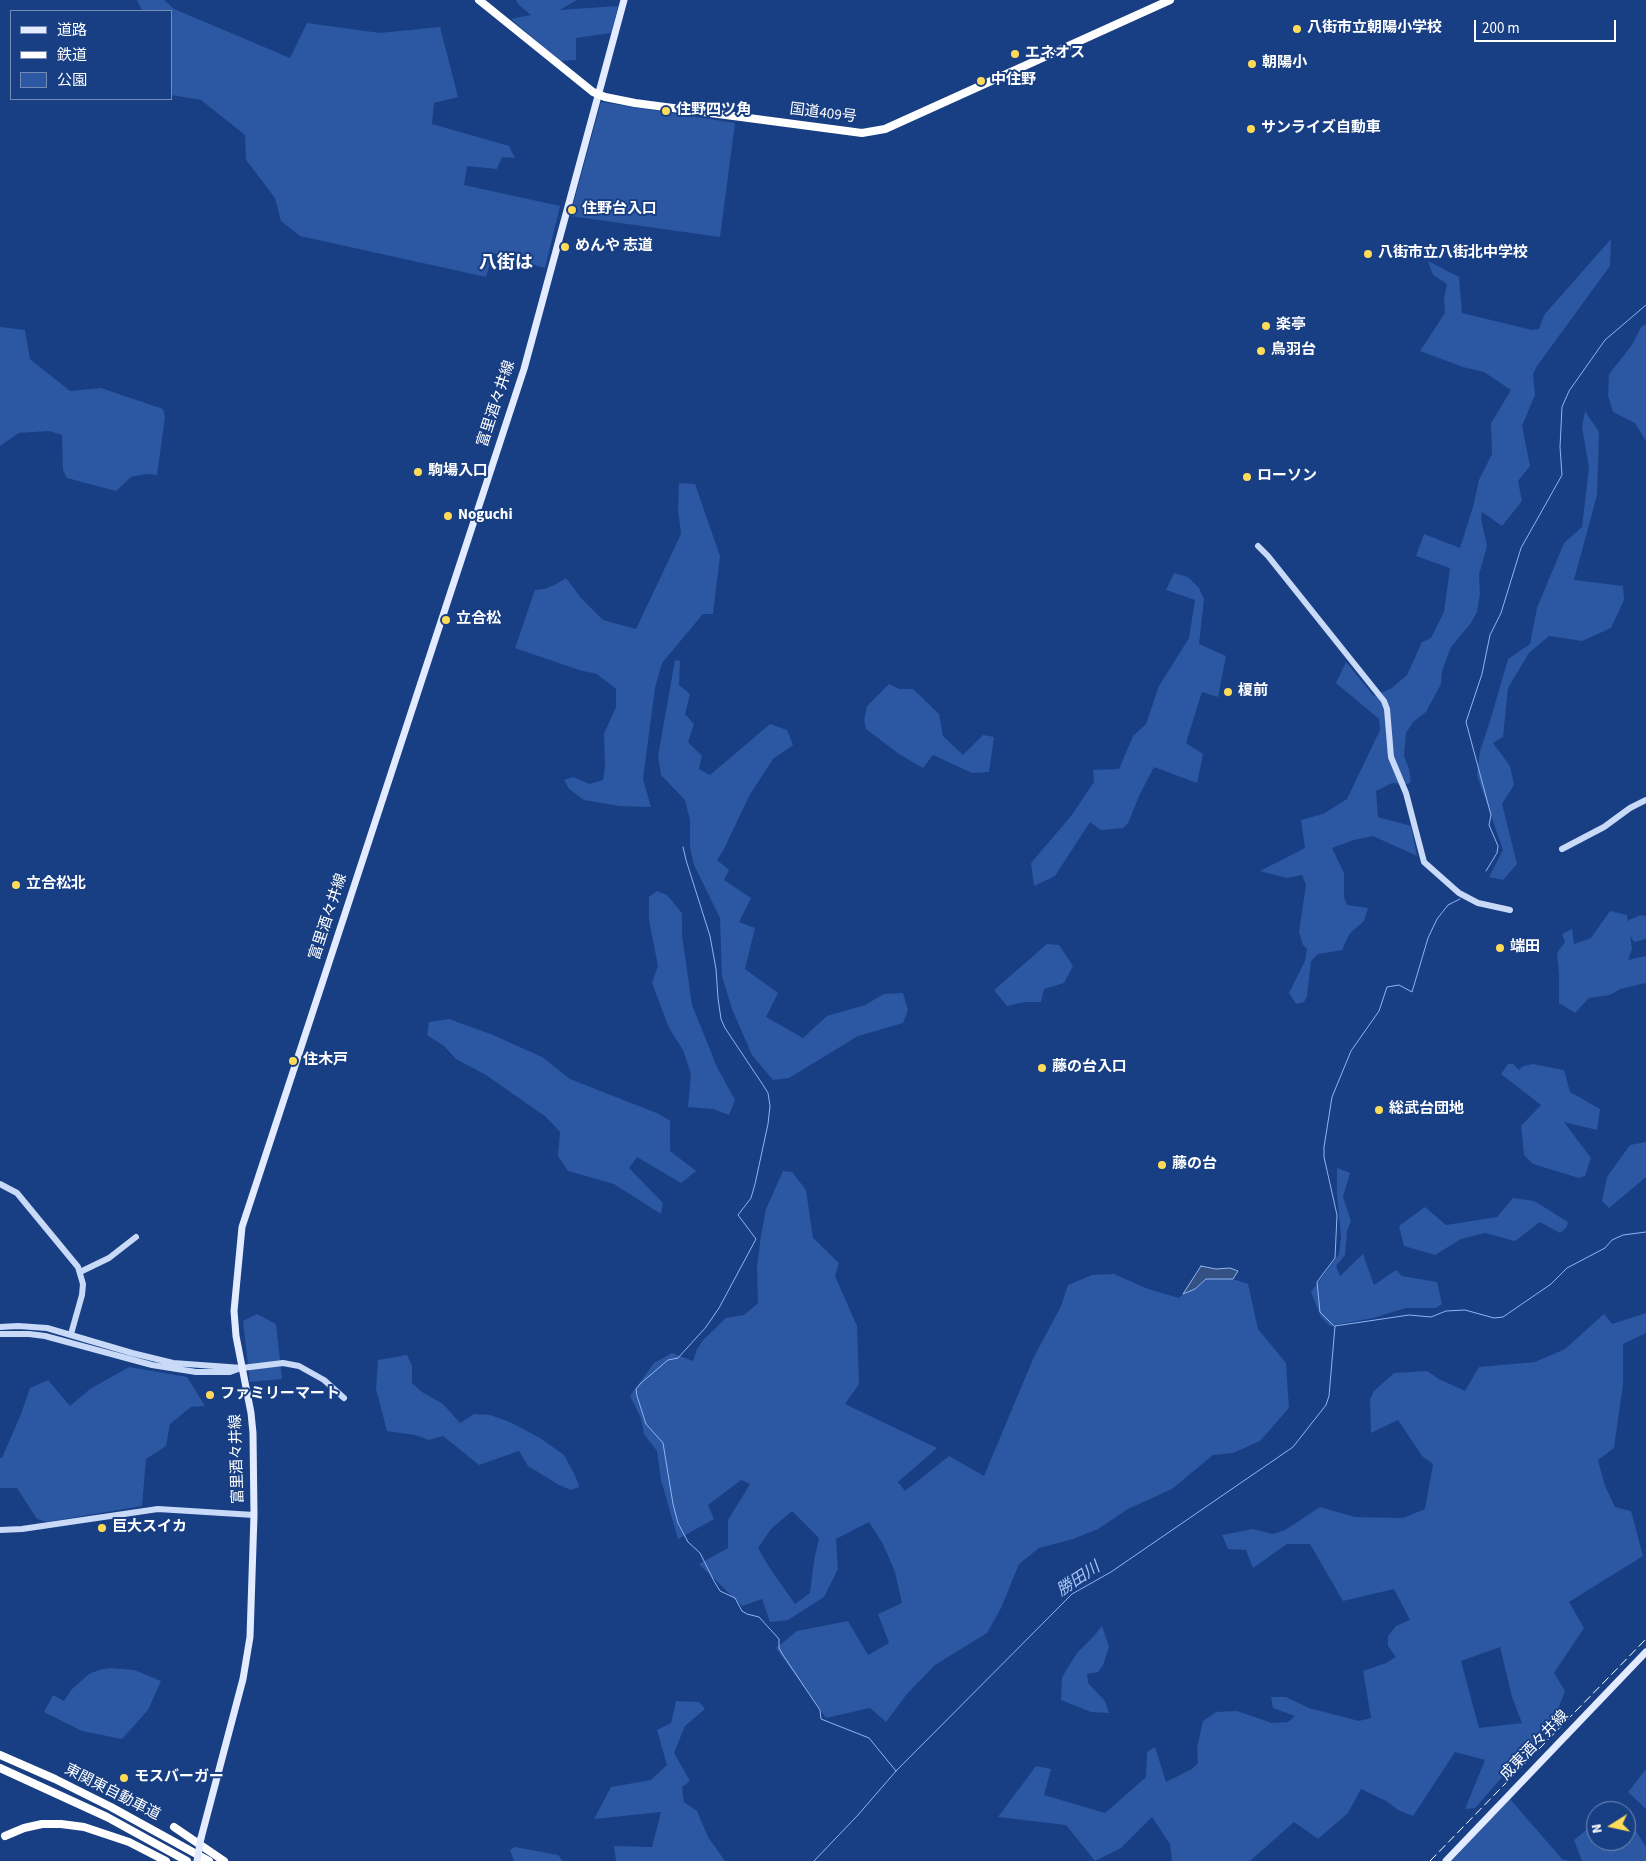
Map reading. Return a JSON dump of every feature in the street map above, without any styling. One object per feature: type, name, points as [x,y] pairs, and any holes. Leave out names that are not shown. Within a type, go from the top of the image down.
[{"type":"highway","name":"国道409号","points":[[479,0],[598,95],[635,103],[847,132],[870,133],[885,129],[1170,0]]},
{"type":"highway","name":"東関東自動車道","points":[[0,1755],[111,1807],[209,1861]]},
{"type":"highway","name":"東関東自動車道","points":[[0,1768],[107,1817],[187,1861]]},
{"type":"highway","points":[[5,1836],[24,1828],[42,1824],[84,1827],[129,1842],[166,1861]]},
{"type":"highway","points":[[174,1827],[224,1861]]},
{"type":"main road","name":"富里酒々井線","points":[[197,1861],[201,1838],[250,1646],[254,1515],[253,1433],[236,1336],[234,1311],[240,1245],[246,1215],[524,369],[624,0]]},
{"type":"main road","name":"成東酒々井線","points":[[1446,1861],[1646,1652]]},
{"type":"street","points":[[1258,546],[1384,702],[1387,709],[1391,757],[1406,793],[1424,862],[1443,880],[1472,900],[1510,910]]},
{"type":"street","points":[[1562,849],[1604,827],[1630,808],[1646,800]]},
{"type":"street","points":[[0,1184],[17,1193],[74,1260],[80,1272],[83,1284],[82,1295],[70,1334]]},
{"type":"street","points":[[80,1272],[110,1258],[136,1237]]},
{"type":"street","points":[[0,1327],[28,1326],[70,1334],[132,1353],[173,1362],[242,1368]]},
{"type":"street","points":[[0,1334],[45,1336],[152,1365],[196,1372],[230,1372],[242,1368],[283,1363],[299,1366],[324,1380],[344,1398]]},
{"type":"street","points":[[0,1530],[22,1529],[158,1510],[254,1515]]},
{"type":"green space","points":[[137,0],[164,0],[174,9],[290,58],[307,23],[380,33],[440,27],[458,97],[434,103],[432,124],[509,146],[515,158],[502,157],[497,169],[467,166],[464,185],[560,206],[545,268],[493,253],[486,277],[300,236],[281,221],[275,198],[246,160],[245,135],[201,100],[172,95],[172,10],[142,10]]},
{"type":"green space","points":[[516,0],[577,0],[560,10],[618,6],[611,33],[576,38],[576,60],[560,61],[511,19],[531,15]]},
{"type":"green space","points":[[601,102],[735,123],[720,237],[570,216]]},
{"type":"green space","points":[[1611,239],[1610,266],[1533,374],[1535,395],[1522,426],[1530,466],[1518,481],[1522,501],[1502,526],[1482,512],[1481,519],[1487,546],[1479,575],[1480,594],[1477,612],[1471,623],[1451,647],[1442,671],[1441,684],[1426,712],[1413,722],[1406,733],[1404,756],[1411,781],[1408,784],[1392,783],[1376,791],[1378,817],[1411,826],[1417,856],[1373,836],[1332,848],[1344,873],[1344,897],[1347,905],[1368,908],[1364,921],[1350,933],[1342,950],[1318,954],[1311,961],[1307,996],[1304,1002],[1296,1004],[1289,993],[1305,961],[1307,949],[1303,945],[1299,932],[1306,885],[1302,875],[1287,878],[1260,871],[1305,848],[1301,820],[1323,814],[1347,799],[1380,730],[1379,719],[1336,683],[1346,662],[1374,696],[1392,688],[1407,675],[1422,642],[1431,638],[1444,612],[1450,568],[1416,556],[1424,534],[1460,548],[1479,480],[1492,454],[1491,423],[1511,390],[1484,372],[1463,367],[1420,351],[1445,313],[1444,298],[1447,284],[1433,275],[1428,261],[1459,277],[1462,313],[1532,330],[1539,329],[1544,315]]},
{"type":"green space","points":[[1646,324],[1646,441],[1635,423],[1613,412],[1608,396],[1609,374],[1632,345],[1641,327]]},
{"type":"green space","points":[[0,327],[25,330],[30,359],[70,391],[101,388],[163,409],[165,417],[157,475],[146,474],[131,477],[116,491],[67,478],[63,470],[62,435],[49,431],[19,433],[0,446]]},
{"type":"green space","points":[[1585,411],[1599,432],[1597,495],[1574,580],[1623,586],[1624,600],[1611,628],[1582,641],[1549,636],[1529,653],[1508,688],[1503,737],[1493,743],[1510,766],[1514,785],[1502,804],[1517,864],[1503,880],[1489,877],[1503,850],[1477,775],[1480,751],[1508,659],[1530,644],[1537,608],[1564,543],[1582,527],[1589,468],[1582,427]]},
{"type":"green space","points":[[679,483],[695,484],[720,556],[713,614],[703,614],[662,663],[655,688],[643,779],[651,807],[619,806],[584,800],[569,789],[564,780],[573,777],[590,784],[603,780],[605,767],[604,734],[616,707],[616,689],[597,674],[579,670],[515,648],[535,590],[555,585],[566,578],[581,598],[603,620],[636,629],[681,534],[678,509]]},
{"type":"green space","points":[[1174,573],[1188,577],[1199,588],[1204,599],[1199,644],[1226,656],[1218,697],[1202,692],[1186,743],[1203,754],[1197,783],[1154,767],[1128,823],[1123,828],[1101,830],[1090,822],[1055,876],[1034,886],[1031,863],[1071,816],[1094,782],[1093,770],[1119,769],[1133,736],[1146,724],[1159,686],[1189,638],[1195,600],[1166,590]]},
{"type":"green space","points":[[675,660],[680,661],[679,685],[690,694],[685,714],[694,724],[688,742],[702,756],[699,769],[710,775],[770,724],[787,730],[793,745],[773,759],[749,796],[717,860],[729,870],[724,880],[751,898],[739,922],[755,928],[745,969],[778,993],[766,1017],[803,1038],[827,1016],[865,1005],[884,994],[903,993],[908,1010],[903,1023],[858,1036],[789,1078],[773,1080],[752,1055],[732,1009],[722,976],[720,918],[694,865],[690,848],[690,820],[685,800],[661,775],[658,756]]},
{"type":"green space","points":[[889,684],[899,689],[913,689],[939,714],[943,736],[963,755],[983,735],[994,737],[989,772],[972,773],[933,755],[923,768],[899,754],[866,729],[864,720],[867,706]]},
{"type":"green space","points":[[657,891],[667,895],[682,913],[682,936],[692,1005],[717,1067],[735,1100],[729,1115],[713,1109],[688,1107],[691,1074],[683,1050],[669,1028],[652,983],[658,966],[649,920],[649,897]]},
{"type":"green space","points":[[1610,911],[1627,915],[1628,922],[1641,915],[1646,916],[1646,939],[1634,942],[1630,935],[1632,949],[1628,960],[1646,956],[1646,983],[1620,989],[1610,995],[1589,998],[1575,1013],[1559,1003],[1557,953],[1565,942],[1562,934],[1572,929],[1574,944],[1591,938]]},
{"type":"green space","points":[[1047,944],[1059,945],[1073,966],[1064,983],[1044,989],[1041,1002],[1025,1002],[1007,1006],[994,990]]},
{"type":"green space","points":[[449,1019],[493,1035],[542,1057],[570,1079],[659,1114],[670,1121],[670,1151],[696,1171],[681,1183],[637,1157],[629,1168],[663,1203],[661,1214],[614,1184],[568,1171],[558,1156],[560,1132],[546,1117],[486,1075],[456,1059],[444,1046],[427,1035],[429,1022]]},
{"type":"green space","points":[[1508,1064],[1513,1064],[1519,1070],[1523,1066],[1533,1064],[1564,1070],[1570,1092],[1600,1109],[1597,1130],[1564,1122],[1591,1158],[1585,1176],[1579,1178],[1533,1164],[1524,1155],[1521,1126],[1541,1105],[1501,1074]]},
{"type":"green space","points":[[1646,1142],[1646,1177],[1609,1208],[1602,1201],[1607,1177],[1630,1145]]},
{"type":"green space","points":[[1337,1168],[1350,1173],[1343,1197],[1351,1221],[1347,1231],[1345,1255],[1336,1266],[1340,1276],[1363,1254],[1374,1285],[1396,1270],[1402,1276],[1437,1282],[1442,1304],[1436,1308],[1406,1308],[1373,1318],[1330,1326],[1321,1317],[1311,1292],[1339,1254],[1341,1238]]},
{"type":"green space","points":[[783,1171],[792,1172],[806,1190],[813,1238],[839,1263],[835,1276],[857,1326],[859,1384],[845,1404],[937,1448],[898,1482],[905,1491],[949,1456],[984,1476],[1033,1359],[1061,1306],[1068,1285],[1092,1275],[1114,1274],[1148,1289],[1179,1298],[1183,1294],[1195,1289],[1206,1279],[1233,1279],[1248,1284],[1258,1329],[1286,1363],[1289,1408],[1260,1441],[1233,1453],[1213,1455],[1172,1489],[1128,1509],[1098,1529],[1073,1539],[1039,1548],[1019,1564],[1001,1608],[987,1633],[935,1665],[907,1694],[886,1722],[870,1708],[826,1718],[776,1648],[797,1631],[848,1621],[868,1655],[889,1643],[878,1614],[902,1603],[895,1572],[883,1544],[869,1522],[836,1539],[838,1569],[824,1597],[788,1620],[770,1622],[762,1599],[742,1606],[699,1564],[728,1548],[728,1520],[750,1484],[741,1480],[708,1505],[714,1519],[678,1539],[661,1480],[657,1451],[644,1434],[641,1418],[630,1396],[654,1363],[672,1353],[693,1361],[697,1349],[704,1339],[726,1318],[744,1315],[758,1303],[757,1267],[766,1209]],"holes":[[[792,1511],[819,1538],[810,1593],[795,1604],[758,1548],[771,1529]]]},
{"type":"green space","points":[[1513,1198],[1534,1201],[1568,1222],[1566,1228],[1560,1233],[1540,1222],[1515,1241],[1485,1233],[1461,1239],[1435,1255],[1404,1246],[1399,1226],[1425,1207],[1446,1225],[1497,1217]]},
{"type":"green space","points":[[1646,1313],[1646,1333],[1623,1344],[1623,1384],[1614,1448],[1598,1460],[1605,1486],[1615,1507],[1631,1511],[1643,1556],[1569,1602],[1584,1628],[1554,1673],[1565,1691],[1555,1717],[1475,1808],[1465,1809],[1485,1760],[1455,1752],[1413,1816],[1400,1811],[1386,1801],[1361,1789],[1348,1813],[1318,1839],[1294,1822],[1250,1861],[1172,1861],[1170,1844],[1152,1817],[1121,1848],[1095,1861],[1066,1825],[998,1817],[1036,1766],[1051,1769],[1044,1795],[1105,1813],[1146,1777],[1147,1752],[1155,1747],[1166,1782],[1192,1769],[1198,1763],[1197,1748],[1203,1721],[1216,1712],[1237,1711],[1272,1723],[1288,1722],[1295,1716],[1273,1708],[1271,1697],[1286,1697],[1309,1708],[1359,1721],[1371,1718],[1363,1671],[1386,1663],[1396,1657],[1388,1646],[1388,1636],[1396,1626],[1410,1620],[1394,1589],[1343,1601],[1310,1544],[1287,1544],[1253,1568],[1246,1550],[1228,1549],[1222,1535],[1253,1529],[1273,1534],[1285,1530],[1320,1507],[1355,1517],[1403,1518],[1425,1509],[1433,1464],[1422,1456],[1398,1420],[1371,1433],[1370,1399],[1374,1391],[1394,1373],[1427,1371],[1465,1391],[1479,1367],[1535,1362],[1565,1349],[1604,1314],[1612,1324]],"holes":[[[1500,1647],[1512,1697],[1522,1723],[1479,1728],[1461,1661]]]},
{"type":"green space","points":[[257,1314],[276,1324],[282,1379],[250,1382],[243,1321]]},
{"type":"green space","points":[[407,1355],[412,1366],[412,1383],[422,1392],[443,1404],[460,1423],[474,1414],[490,1415],[510,1422],[540,1438],[564,1455],[579,1487],[571,1490],[559,1485],[528,1466],[519,1451],[479,1465],[443,1436],[429,1440],[415,1435],[387,1431],[376,1389],[378,1360]]},
{"type":"green space","points":[[129,1367],[187,1377],[205,1406],[191,1407],[170,1424],[166,1446],[146,1459],[142,1506],[47,1522],[37,1519],[17,1488],[0,1488],[0,1458],[2,1458],[21,1414],[30,1388],[48,1380],[70,1406],[90,1389]]},
{"type":"green space","points":[[1102,1626],[1109,1647],[1103,1665],[1098,1672],[1087,1674],[1088,1683],[1105,1701],[1109,1713],[1091,1712],[1061,1700],[1062,1677],[1077,1653]]},
{"type":"green space","points":[[110,1668],[134,1670],[161,1681],[148,1710],[122,1739],[82,1731],[44,1712],[53,1695],[64,1701],[71,1690],[89,1674]]},
{"type":"green space","points":[[676,1701],[699,1702],[705,1709],[685,1726],[674,1753],[690,1781],[682,1787],[684,1802],[697,1811],[708,1837],[725,1861],[616,1861],[614,1846],[652,1847],[661,1812],[594,1819],[611,1787],[651,1780],[667,1765],[657,1730],[671,1723]]},
{"type":"green space","points":[[1646,1769],[1646,1809],[1628,1792]]},
{"type":"green space","points":[[1510,1799],[1562,1859],[1570,1861],[1445,1861],[1468,1842]]},
{"type":"green space","points":[[1586,1830],[1586,1851],[1636,1851],[1636,1831],[1646,1847],[1646,1861],[1582,1861],[1574,1840]]},
{"type":"green space","points":[[515,1847],[558,1855],[563,1861],[514,1861],[510,1850]]},
{"type":"shaded area","points":[[1201,1266],[1216,1269],[1230,1268],[1238,1271],[1233,1279],[1206,1279],[1195,1289],[1183,1294]]},
{"type":"waterway","points":[[1486,871],[1497,853],[1498,846],[1489,825],[1491,815],[1466,722],[1482,674],[1490,635],[1501,613],[1521,548],[1562,475],[1560,447],[1562,407],[1569,391],[1605,340],[1646,305]]},
{"type":"waterway","points":[[683,847],[710,936],[716,969],[721,1019],[768,1093],[770,1106],[768,1124],[751,1198],[738,1215],[756,1239],[719,1308],[706,1327],[678,1358],[668,1360],[641,1383],[636,1389],[637,1396],[646,1424],[663,1443],[678,1523],[688,1542],[700,1553],[720,1591],[735,1598],[742,1611],[759,1617],[779,1639],[779,1648],[820,1710],[821,1719],[869,1738],[896,1771]]},
{"type":"waterway","points":[[1334,1326],[1320,1312],[1317,1282],[1335,1258],[1337,1215],[1324,1157],[1332,1097],[1351,1051],[1379,1011],[1387,987],[1399,985],[1412,992],[1428,938],[1437,919],[1448,905],[1460,899]]},
{"type":"waterway","points":[[1335,1326],[1409,1315],[1431,1317],[1446,1311],[1465,1310],[1494,1318],[1503,1317],[1551,1284],[1567,1268],[1605,1248],[1612,1240],[1623,1235],[1646,1232]]},
{"type":"waterway","name":"勝田川","points":[[814,1861],[858,1815],[896,1771],[1072,1594],[1111,1572],[1293,1447],[1326,1405],[1329,1396],[1335,1326]]},
{"type":"railway","points":[[1430,1861],[1646,1639]]},
{"type":"place","name":"八街市立朝陽小学校","points":[[1297,29]]},
{"type":"place","name":"エネオス","points":[[1015,54]]},
{"type":"place","name":"朝陽小","points":[[1252,64]]},
{"type":"place","name":"中住野","points":[[981,81]]},
{"type":"place","name":"住野四ツ角","points":[[666,111]]},
{"type":"place","name":"サンライズ自動車","points":[[1251,129]]},
{"type":"place","name":"住野台入口","points":[[572,210]]},
{"type":"place","name":"めんや 志道","points":[[565,247]]},
{"type":"place","name":"八街市立八街北中学校","points":[[1368,254]]},
{"type":"place","name":"楽亭","points":[[1266,326]]},
{"type":"place","name":"鳥羽台","points":[[1261,351]]},
{"type":"place","name":"駒場入口","points":[[418,472]]},
{"type":"place","name":"ローソン","points":[[1247,477]]},
{"type":"place","name":"Noguchi","points":[[448,516]]},
{"type":"place","name":"立合松","points":[[446,620]]},
{"type":"place","name":"榎前","points":[[1228,692]]},
{"type":"place","name":"立合松北","points":[[16,885]]},
{"type":"place","name":"端田","points":[[1500,948]]},
{"type":"place","name":"住木戸","points":[[293,1061]]},
{"type":"place","name":"藤の台入口","points":[[1042,1068]]},
{"type":"place","name":"総武台団地","points":[[1379,1110]]},
{"type":"place","name":"藤の台","points":[[1162,1165]]},
{"type":"place","name":"ファミリーマート","points":[[210,1395]]},
{"type":"place","name":"巨大スイカ","points":[[102,1528]]},
{"type":"place","name":"モスバーガー","points":[[124,1778]]},
{"type":"district","name":"八街は","points":[[506,264]]}]
